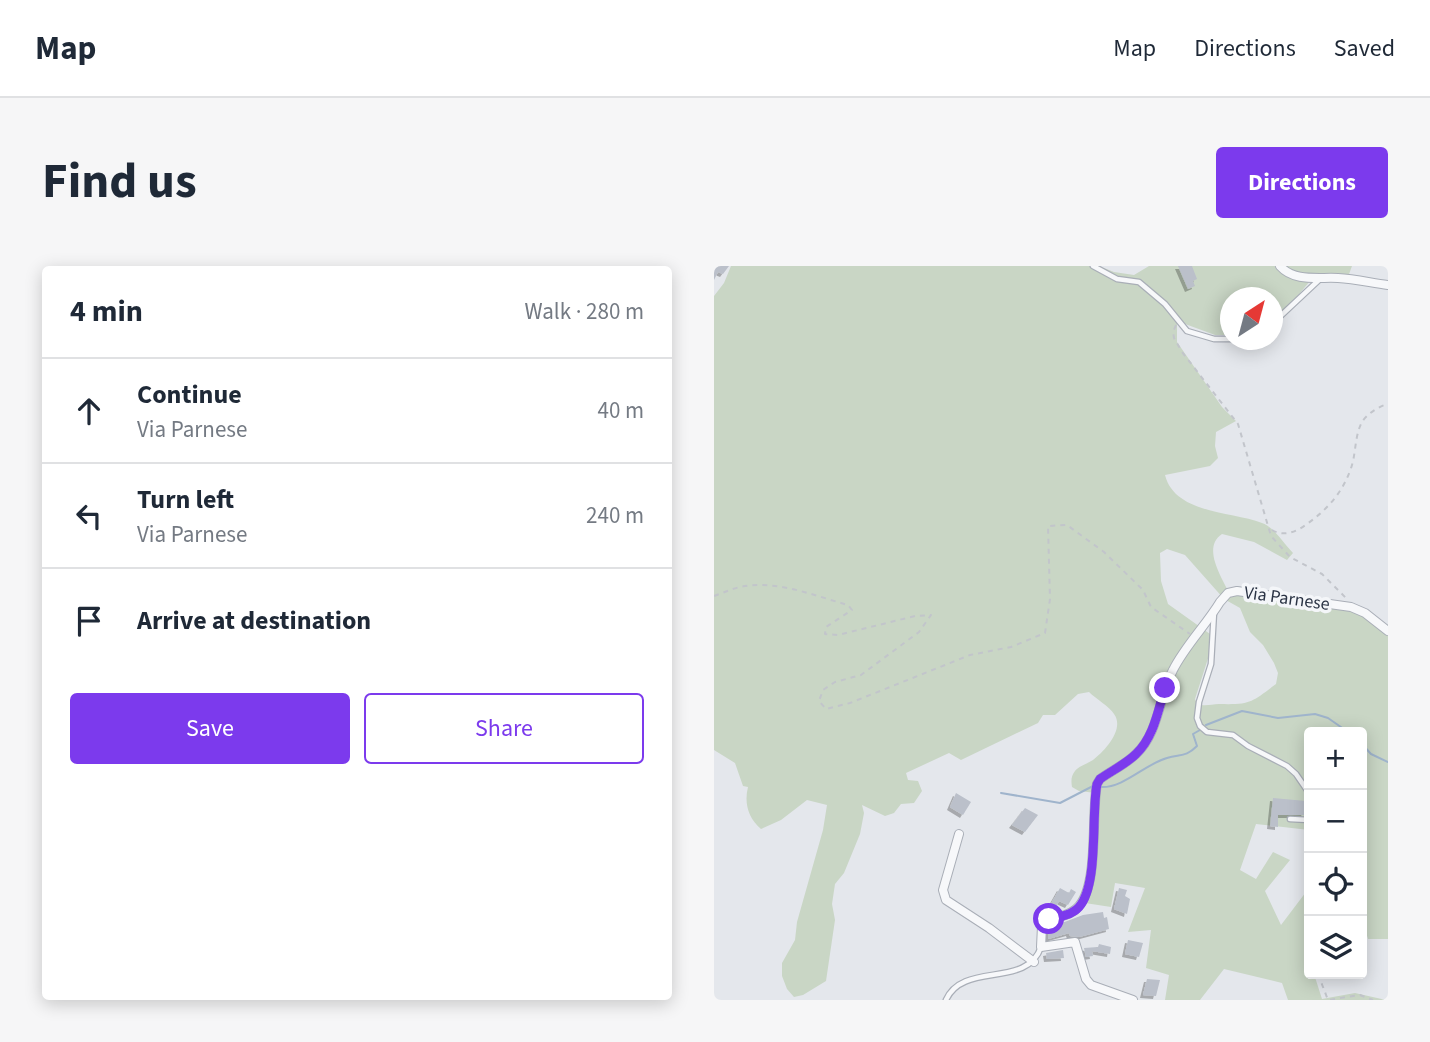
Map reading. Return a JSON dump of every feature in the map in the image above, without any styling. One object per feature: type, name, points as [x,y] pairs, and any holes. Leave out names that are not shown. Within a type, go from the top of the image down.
[{"type":"street","points":[[1280,266],[1286,273],[1312,279],[1338,278],[1388,285]]},
{"type":"street","name":"Via Parnese","points":[[1041,947],[1042,926],[1049,919],[1078,908],[1087,891],[1093,858],[1097,784],[1100,779],[1136,755],[1143,745],[1152,730],[1174,668],[1228,593],[1237,591],[1351,607],[1365,613],[1388,631]]},
{"type":"street","points":[[959,834],[943,890],[946,900],[1034,962]]},
{"type":"street","points":[[1041,947],[1075,942],[1090,985],[1133,1000]]},
{"type":"lane","points":[[1093,266],[1117,279],[1139,282],[1165,304],[1187,331],[1200,336],[1220,337]]},
{"type":"lane","points":[[1283,314],[1321,279]]},
{"type":"lane","points":[[1214,611],[1211,664],[1196,718],[1200,726],[1207,732],[1233,735],[1248,747],[1287,766],[1307,790]]},
{"type":"lane","points":[[1290,819],[1304,820]]},
{"type":"lane","points":[[946,1000],[949,993],[963,982],[1024,967],[1034,962],[1041,947]]},
{"type":"path","points":[[1179,322],[1173,332],[1182,352],[1238,424],[1271,536],[1284,552],[1322,575],[1349,600],[1351,607]]},
{"type":"path","points":[[1271,529],[1290,534],[1334,502],[1352,465],[1363,421],[1379,406],[1388,404]]},
{"type":"path","points":[[714,596],[740,587],[762,586],[783,588],[848,605],[852,610],[826,627],[825,634],[838,635],[915,616],[930,615],[919,632],[861,675],[835,682],[823,690],[819,701],[826,709],[850,703],[970,655],[1011,647],[1045,633],[1050,600],[1048,526],[1067,525],[1104,552],[1143,590],[1151,607],[1195,638]]},
{"type":"path","points":[[1320,979],[1328,1000],[1360,995],[1373,1000]]},
{"type":"green space","points":[[731,266],[1099,266],[1134,275],[1149,266],[1352,266],[1348,277],[1315,275],[1283,312],[1283,287],[1220,287],[1220,335],[1177,321],[1177,342],[1222,407],[1236,421],[1216,432],[1218,458],[1210,466],[1165,475],[1171,488],[1180,497],[1206,509],[1266,525],[1293,553],[1287,560],[1254,542],[1222,534],[1213,547],[1213,555],[1230,595],[1243,592],[1349,606],[1388,632],[1388,939],[1368,939],[1367,936],[1367,727],[1304,727],[1304,829],[1256,824],[1240,870],[1256,879],[1273,852],[1290,860],[1265,891],[1281,925],[1304,895],[1304,979],[1316,979],[1322,999],[1355,993],[1386,1000],[1288,1000],[1282,983],[1224,969],[1200,1000],[1165,1000],[1169,975],[1146,968],[1151,930],[1128,932],[1145,888],[1115,883],[1111,907],[1085,903],[1096,793],[1079,791],[1072,787],[1072,779],[1077,769],[1103,751],[1117,726],[1112,711],[1089,692],[1078,694],[1055,715],[1043,715],[1038,723],[961,760],[949,753],[906,773],[908,780],[918,781],[922,791],[914,803],[901,804],[894,813],[885,816],[862,805],[864,813],[860,834],[844,873],[835,884],[832,904],[835,920],[826,981],[803,995],[794,997],[787,989],[782,976],[782,963],[795,940],[797,922],[823,830],[827,805],[807,800],[781,820],[761,829],[750,815],[747,804],[748,787],[743,786],[735,763],[714,750],[714,296],[724,283]],"holes":[[[1167,549],[1185,555],[1224,599],[1240,608],[1250,632],[1263,645],[1278,673],[1276,684],[1250,701],[1238,704],[1197,704],[1195,699],[1212,646],[1210,634],[1168,604],[1161,581],[1160,553]]]},
{"type":"building","points":[[714,266],[729,266],[723,274],[718,272],[714,280]]},
{"type":"building","points":[[1178,266],[1192,266],[1197,279],[1193,281],[1195,286],[1188,289]]},
{"type":"building","points":[[956,793],[971,802],[963,815],[950,807]]},
{"type":"building","points":[[1273,798],[1304,801],[1304,815],[1278,815],[1278,827],[1270,826]]},
{"type":"building","points":[[1025,808],[1038,815],[1025,832],[1012,825]]},
{"type":"building","points":[[1060,888],[1069,893],[1071,889],[1076,892],[1068,905],[1059,901],[1056,906],[1051,904]]},
{"type":"building","points":[[1119,888],[1127,890],[1125,896],[1130,899],[1127,914],[1114,909]]},
{"type":"building","points":[[1103,912],[1104,918],[1107,917],[1109,929],[1079,937],[1070,936],[1069,933],[1048,939],[1048,929],[1054,926],[1083,915]]},
{"type":"building","points":[[1128,940],[1143,943],[1139,957],[1125,954]]},
{"type":"building","points":[[1099,944],[1111,947],[1110,954],[1092,951],[1093,956],[1086,957],[1084,948],[1098,947]]},
{"type":"building","points":[[1063,950],[1064,958],[1047,959],[1046,953]]},
{"type":"building","points":[[1147,979],[1160,980],[1156,996],[1143,995]]},
{"type":"waterway","points":[[1206,725],[1242,711],[1278,718],[1315,714],[1328,718],[1341,727]]},
{"type":"waterway","points":[[1101,787],[1118,784],[1159,761],[1190,752],[1197,746],[1193,734],[1200,730]]},
{"type":"waterway","points":[[1367,750],[1388,762]]},
{"type":"waterway","points":[[1001,793],[1060,803],[1093,786]]},
{"type":"route","points":[[1049,919],[1071,913],[1082,903],[1093,858],[1097,784],[1100,779],[1136,755],[1152,730],[1165,688]]}]
